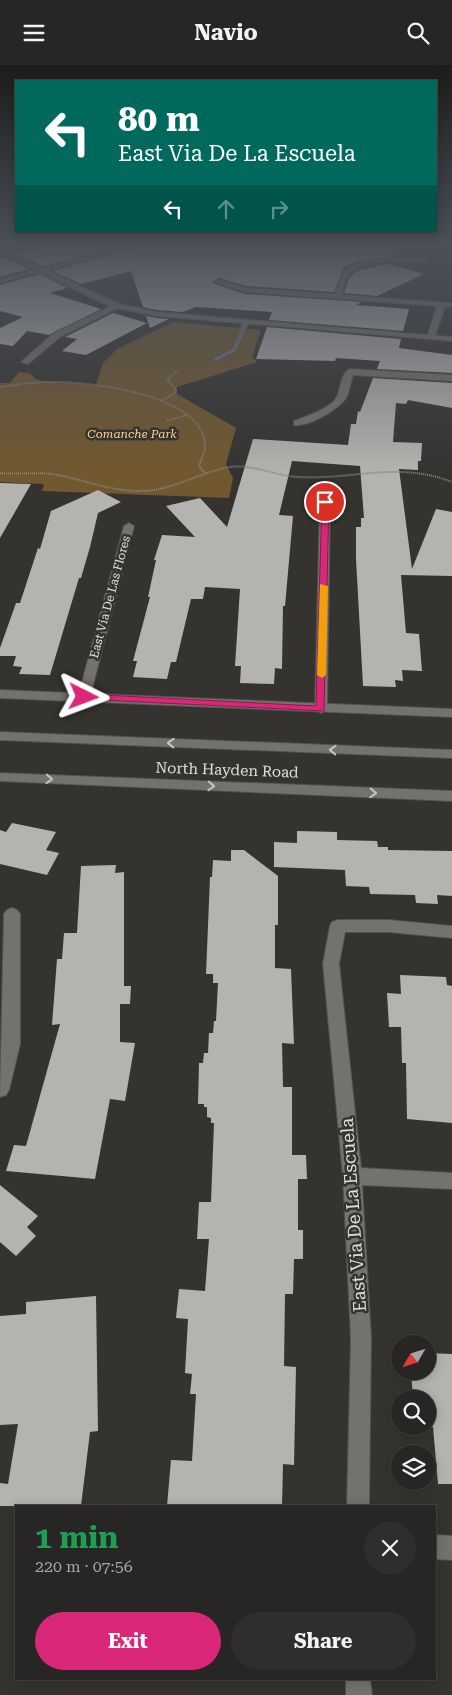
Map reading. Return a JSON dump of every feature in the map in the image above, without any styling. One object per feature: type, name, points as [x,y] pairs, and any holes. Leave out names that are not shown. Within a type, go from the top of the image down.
[{"type":"street","points":[[25,362],[44,342],[55,334],[82,322]]},
{"type":"street","points":[[235,322],[452,339]]},
{"type":"street","points":[[431,337],[436,322]]},
{"type":"street","points":[[297,423],[323,413],[335,405],[346,389],[345,380],[350,372],[452,378]]},
{"type":"street","points":[[321,709],[325,502]]},
{"type":"street","name":"East Via De Las Flores","points":[[84,697],[129,526]]},
{"type":"street","points":[[0,694],[321,709],[452,713]]},
{"type":"street","name":"North Hayden Road","points":[[0,736],[452,754]]},
{"type":"street","name":"North Hayden Road","points":[[0,777],[452,796]]},
{"type":"street","points":[[0,1090],[11,1044],[12,914]]},
{"type":"street","name":"East Via De La Escuela","points":[[358,1505],[361,1338],[352,1176],[331,964],[338,926],[389,926],[452,931]]},
{"type":"street","points":[[352,1176],[452,1181]]},
{"type":"street","points":[[436,1547],[452,1548]]},
{"type":"street","points":[[358,1680],[359,1695]]},
{"type":"lane","points":[[216,359],[234,350],[246,323]]},
{"type":"path","points":[[162,401],[175,393],[176,390],[167,379],[178,371]]},
{"type":"path","points":[[29,377],[32,382]]},
{"type":"path","points":[[0,387],[32,382],[116,388],[139,392],[162,401],[186,415],[197,425],[206,447],[199,466],[206,474]]},
{"type":"path","points":[[167,421],[186,415]]},
{"type":"path","points":[[0,473],[52,474],[122,491],[171,488],[206,474],[235,467],[261,469],[303,478],[342,477],[389,471],[425,473],[437,475],[452,482]]},
{"type":"green space","name":"Comanche Park","points":[[173,322],[261,330],[252,357],[257,362],[177,387],[177,394],[236,428],[226,464],[233,478],[229,498],[42,491],[44,484],[0,482],[0,383],[10,383],[19,372],[29,373],[42,381],[96,385],[103,363],[117,349]]},
{"type":"building","points":[[12,322],[75,322],[49,335],[27,331],[13,346],[0,344],[0,328]]},
{"type":"building","points":[[95,322],[147,323],[86,355],[62,351],[77,339],[65,337]]},
{"type":"building","points":[[148,322],[163,322],[150,328]]},
{"type":"building","points":[[294,322],[405,322],[403,331]]},
{"type":"building","points":[[267,327],[401,339],[399,348],[452,355],[452,373],[377,369],[380,361],[336,358],[335,361],[256,359]]},
{"type":"building","points":[[373,378],[452,383],[452,408],[408,400],[406,404],[396,403],[393,442],[422,443],[421,461],[418,461],[418,470],[399,469],[412,569],[436,509],[452,512],[452,576],[401,575],[406,633],[419,634],[422,671],[402,670],[403,681],[395,680],[396,687],[363,686],[356,559],[356,527],[361,527],[361,518],[364,518],[360,466],[292,461],[279,515],[293,516],[285,606],[283,606],[282,669],[275,668],[274,684],[240,683],[241,666],[235,666],[240,589],[205,587],[203,599],[191,599],[176,662],[171,662],[167,679],[133,677],[137,661],[133,661],[150,597],[148,597],[156,560],[154,560],[162,535],[195,537],[166,506],[200,498],[227,527],[253,439],[348,445],[351,424],[356,424],[358,411],[360,412]]},
{"type":"building","points":[[0,483],[31,484],[0,538]]},
{"type":"building","points":[[98,490],[121,502],[98,513],[81,578],[79,578],[50,675],[19,674],[22,667],[13,666],[16,656],[0,656],[0,648],[16,603],[20,603],[38,548],[40,549],[51,511]]},
{"type":"building","points":[[12,823],[56,832],[46,850],[59,853],[47,875],[0,864],[0,830],[6,832]]},
{"type":"building","points":[[297,831],[337,832],[337,840],[377,841],[378,847],[388,847],[388,850],[452,851],[452,896],[437,895],[438,904],[416,903],[415,895],[370,894],[369,887],[346,886],[345,870],[274,867],[274,842],[297,843]]},
{"type":"building","points":[[231,850],[244,850],[278,876],[278,925],[275,925],[275,968],[291,969],[294,1044],[282,1043],[283,1087],[292,1087],[292,1155],[306,1155],[307,1179],[298,1179],[298,1230],[303,1230],[303,1259],[294,1259],[293,1294],[285,1294],[284,1366],[296,1367],[294,1465],[283,1464],[282,1505],[167,1505],[171,1460],[192,1461],[196,1394],[190,1394],[192,1374],[185,1373],[188,1319],[176,1318],[179,1289],[205,1291],[209,1239],[197,1239],[199,1202],[211,1202],[214,1123],[211,1123],[211,1118],[207,1117],[207,1107],[204,1107],[204,1104],[198,1104],[199,1063],[203,1063],[204,1053],[208,1053],[209,1033],[213,1033],[214,1021],[216,1021],[218,983],[213,983],[213,974],[206,974],[210,877],[212,877],[213,860],[231,861]]},
{"type":"building","points":[[116,865],[115,873],[124,872],[124,986],[131,986],[130,1004],[120,1004],[120,1042],[135,1043],[125,1101],[110,1099],[95,1179],[6,1171],[14,1145],[26,1146],[60,1024],[52,1025],[57,959],[62,959],[64,933],[77,933],[81,866]]},
{"type":"building","points":[[400,975],[446,977],[447,985],[452,986],[452,1123],[407,1119],[406,1063],[402,1063],[401,1027],[389,1027],[387,993],[401,994]]},
{"type":"building","points":[[0,1185],[38,1216],[27,1227],[36,1236],[16,1256],[0,1242]]},
{"type":"building","points":[[96,1296],[98,1431],[90,1432],[81,1505],[0,1506],[0,1483],[8,1484],[18,1424],[0,1425],[0,1316],[26,1314],[26,1302]]},
{"type":"building","points":[[436,1353],[452,1354],[452,1484],[438,1484],[434,1435],[436,1435],[436,1390],[412,1390],[412,1380],[436,1380]]},
{"type":"slow traffic","points":[[322,675],[323,586]]},
{"type":"route","points":[[84,697],[321,709],[325,502]]}]
